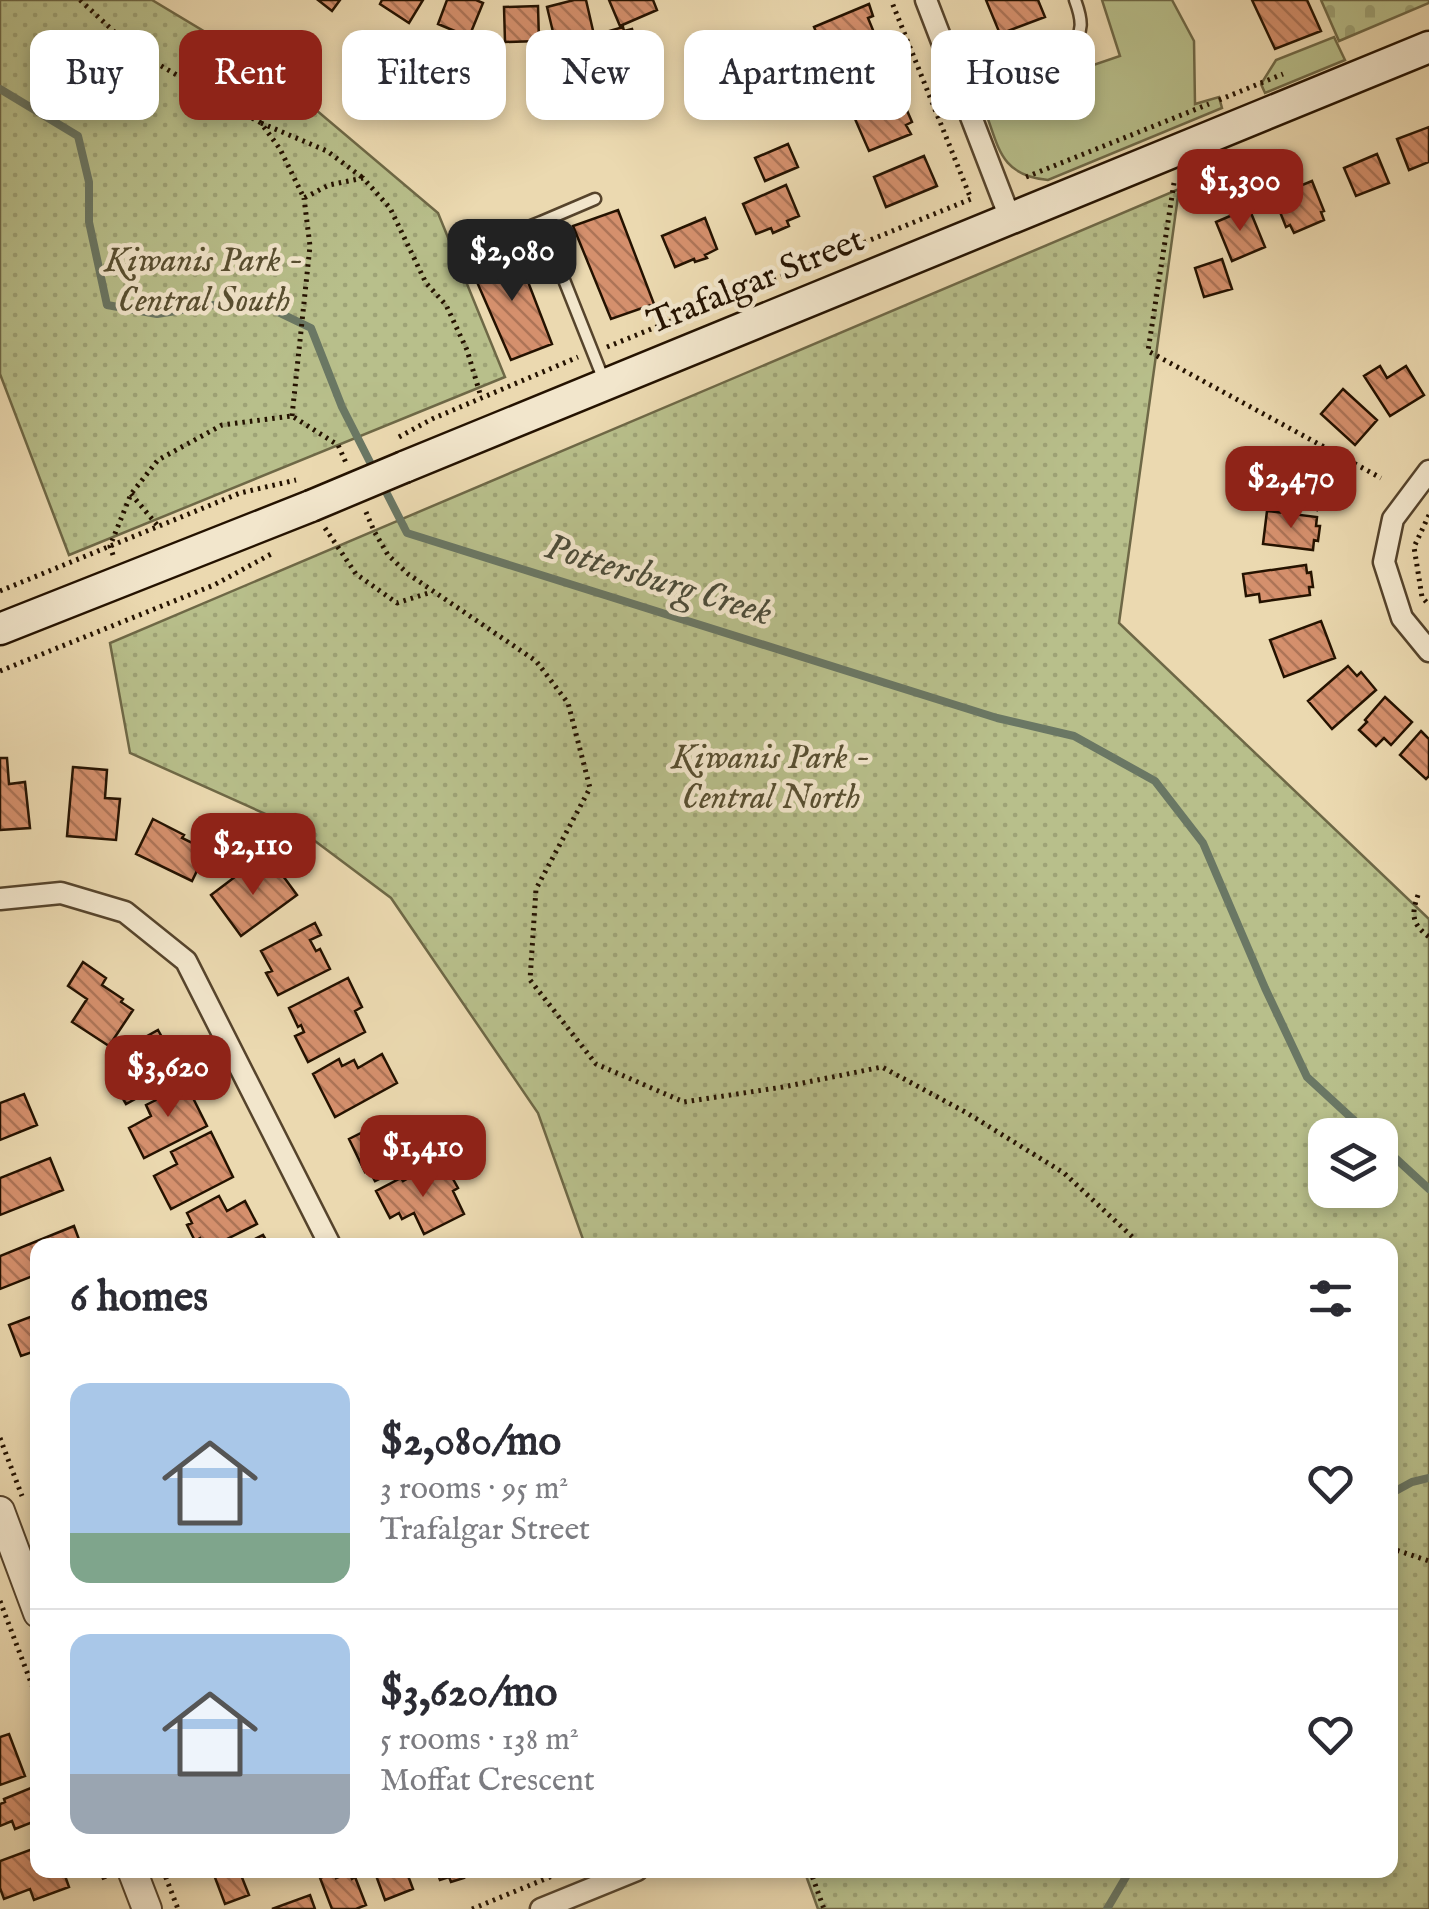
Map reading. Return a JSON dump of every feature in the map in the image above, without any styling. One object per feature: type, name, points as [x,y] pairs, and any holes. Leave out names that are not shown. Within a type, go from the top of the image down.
[{"type":"main road","name":"Trafalgar Street","points":[[0,630],[1429,46]]},
{"type":"street","points":[[926,0],[937,30]]},
{"type":"street","points":[[972,120],[1010,218]]},
{"type":"street","points":[[1429,471],[1393,519],[1384,562],[1402,618],[1429,651]]},
{"type":"street","points":[[0,899],[61,893],[125,912],[186,960],[326,1238]]},
{"type":"street","points":[[12,1508],[30,1581]]},
{"type":"street","points":[[135,1878],[147,1909]]},
{"type":"street","points":[[541,1909],[597,1878]]},
{"type":"lane","points":[[1075,0],[1081,30]]},
{"type":"lane","points":[[476,248],[595,198]]},
{"type":"lane","points":[[542,222],[605,384]]},
{"type":"path","points":[[80,0],[135,51],[261,123],[327,151],[363,178],[390,208],[426,283],[446,305],[467,350],[482,398]]},
{"type":"path","points":[[399,437],[482,398],[971,199],[891,0]]},
{"type":"path","points":[[1026,178],[1256,85]]},
{"type":"path","points":[[261,123],[280,150],[304,198],[310,246],[292,416]]},
{"type":"path","points":[[304,198],[329,186],[363,178]]},
{"type":"path","points":[[1174,183],[1148,351],[1381,478]]},
{"type":"path","points":[[123,581],[110,546],[131,494],[158,460],[222,425],[292,416],[338,445],[352,479]]},
{"type":"path","points":[[0,591],[240,493],[316,502],[356,574],[397,603],[432,592]]},
{"type":"path","points":[[131,494],[159,526]]},
{"type":"path","points":[[360,496],[388,555],[432,592],[536,662],[568,703],[590,788],[536,889],[530,980],[596,1064],[684,1102],[882,1067],[967,1113],[1064,1173],[1134,1238]]},
{"type":"path","points":[[1429,515],[1414,547],[1422,597],[1429,605]]},
{"type":"path","points":[[0,671],[214,585],[276,551]]},
{"type":"path","points":[[1418,895],[1412,911],[1418,928],[1429,937]]},
{"type":"path","points":[[0,1438],[12,1508]]},
{"type":"path","points":[[1398,1551],[1429,1561]]},
{"type":"path","points":[[0,1601],[30,1679]]},
{"type":"path","points":[[166,1878],[178,1909]]},
{"type":"path","points":[[472,1909],[548,1878]]},
{"type":"path","points":[[813,1878],[824,1909]]},
{"type":"green space","name":"Kiwanis Park - Central South","points":[[0,0],[152,0],[202,30],[179,30],[179,120],[322,120],[322,115],[438,213],[505,377],[69,555],[0,374]]},
{"type":"green space","points":[[1102,0],[1172,0],[1194,41],[1195,104],[1219,97],[1222,108],[1048,180],[1031,177],[1009,164],[988,120],[1095,120],[1095,65],[1120,56]]},
{"type":"green space","points":[[1321,0],[1429,0],[1429,3],[1339,41]]},
{"type":"green space","points":[[1334,37],[1345,60],[1265,93],[1261,84],[1276,60]]},
{"type":"green space","name":"Kiwanis Park - Central North","points":[[1179,189],[1119,623],[1429,919],[1429,1909],[818,1909],[807,1878],[1398,1878],[1398,1238],[583,1238],[538,1113],[391,898],[299,829],[130,753],[110,643]]},
{"type":"building","points":[[318,0],[340,0],[332,11]]},
{"type":"building","points":[[382,0],[423,0],[409,23],[380,4]]},
{"type":"building","points":[[447,0],[483,3],[472,30],[452,30],[438,24]]},
{"type":"building","points":[[586,0],[593,30],[553,30],[547,7]]},
{"type":"building","points":[[609,0],[653,0],[657,10],[620,26]]},
{"type":"building","points":[[986,0],[1038,0],[1045,17],[1011,30],[998,30]]},
{"type":"building","points":[[1252,0],[1307,0],[1321,31],[1275,49]]},
{"type":"building","points":[[869,4],[873,16],[868,18],[873,30],[814,27]]},
{"type":"building","points":[[538,6],[539,30],[526,30],[526,41],[506,42],[504,7]]},
{"type":"building","points":[[855,120],[911,120],[912,122],[906,125],[911,134],[869,151]]},
{"type":"building","points":[[1429,127],[1429,162],[1409,170],[1397,139]]},
{"type":"building","points":[[788,144],[798,167],[765,181],[755,158]]},
{"type":"building","points":[[1377,154],[1389,183],[1356,196],[1344,168]]},
{"type":"building","points":[[924,156],[937,186],[886,207],[874,177]]},
{"type":"building","points":[[1312,181],[1324,220],[1294,233],[1290,225],[1286,227],[1274,197],[1298,182],[1300,186]]},
{"type":"building","points":[[786,185],[799,216],[773,233],[771,228],[756,234],[743,204]]},
{"type":"building","points":[[1249,208],[1265,247],[1232,261],[1216,222]]},
{"type":"building","points":[[618,210],[654,304],[611,319],[573,226]]},
{"type":"building","points":[[705,218],[717,249],[705,255],[707,258],[675,267],[662,236]]},
{"type":"building","points":[[515,248],[552,344],[511,360],[470,266]]},
{"type":"building","points":[[1222,259],[1232,289],[1204,297],[1195,268]]},
{"type":"building","points":[[1380,366],[1387,378],[1406,366],[1424,395],[1390,416],[1364,376]]},
{"type":"building","points":[[1343,389],[1377,420],[1355,445],[1321,414]]},
{"type":"building","points":[[1287,455],[1314,468],[1310,477],[1329,486],[1317,510],[1271,489],[1275,481],[1264,477],[1271,462],[1282,467]]},
{"type":"building","points":[[1267,511],[1317,517],[1316,526],[1320,526],[1313,550],[1263,544]]},
{"type":"building","points":[[1306,565],[1313,587],[1309,587],[1310,595],[1260,602],[1259,594],[1246,596],[1243,574]]},
{"type":"building","points":[[1321,621],[1335,658],[1284,677],[1270,640]]},
{"type":"building","points":[[1348,666],[1357,676],[1361,672],[1376,690],[1332,729],[1308,701]]},
{"type":"building","points":[[1385,697],[1412,722],[1391,745],[1384,738],[1376,746],[1359,730]]},
{"type":"building","points":[[1421,731],[1429,739],[1426,779],[1400,755]]},
{"type":"building","points":[[0,758],[7,758],[9,784],[25,782],[30,828],[0,830]]},
{"type":"building","points":[[73,767],[107,770],[105,798],[120,799],[116,840],[67,836]]},
{"type":"building","points":[[153,819],[207,850],[192,881],[136,854]]},
{"type":"building","points":[[275,865],[297,895],[241,936],[211,895],[244,870],[252,881]]},
{"type":"building","points":[[315,923],[321,935],[310,940],[316,951],[320,949],[330,969],[278,995],[266,973],[272,971],[261,951]]},
{"type":"building","points":[[83,962],[106,978],[102,985],[133,1010],[109,1046],[72,1022],[87,999],[68,986]]},
{"type":"building","points":[[348,978],[362,1007],[355,1011],[365,1032],[308,1062],[295,1036],[304,1032],[289,1008]]},
{"type":"building","points":[[158,1030],[182,1073],[126,1104],[108,1073],[128,1062],[124,1056],[136,1049],[133,1044]]},
{"type":"building","points":[[382,1054],[397,1083],[335,1117],[313,1074],[339,1059],[342,1066],[354,1060],[358,1068]]},
{"type":"building","points":[[184,1080],[207,1126],[144,1158],[129,1128],[151,1116],[146,1105],[158,1099],[156,1094]]},
{"type":"building","points":[[24,1094],[37,1125],[0,1140],[0,1103]]},
{"type":"building","points":[[404,1122],[422,1158],[375,1181],[369,1170],[365,1172],[349,1139],[373,1127],[377,1135]]},
{"type":"building","points":[[211,1132],[233,1177],[171,1209],[154,1176],[177,1164],[171,1152]]},
{"type":"building","points":[[50,1158],[63,1190],[0,1215],[0,1178]]},
{"type":"building","points":[[448,1170],[458,1188],[453,1191],[464,1214],[424,1234],[414,1213],[402,1219],[399,1213],[390,1218],[376,1191],[421,1171],[426,1181]]},
{"type":"building","points":[[219,1196],[227,1211],[245,1201],[257,1224],[229,1238],[194,1238],[187,1225],[192,1223],[187,1213]]},
{"type":"building","points":[[74,1226],[78,1238],[44,1238]]},
{"type":"building","points":[[30,1244],[30,1277],[0,1289],[0,1256]]},
{"type":"building","points":[[30,1317],[30,1353],[21,1356],[9,1325]]},
{"type":"building","points":[[9,1734],[25,1776],[0,1785],[0,1737]]},
{"type":"building","points":[[30,1788],[30,1823],[15,1829],[12,1821],[0,1826],[0,1804]]},
{"type":"building","points":[[30,1850],[30,1878],[66,1878],[69,1887],[34,1900],[30,1889],[4,1899],[0,1861]]},
{"type":"building","points":[[215,1878],[242,1878],[249,1895],[225,1904]]},
{"type":"building","points":[[320,1878],[355,1878],[366,1905],[332,1909]]},
{"type":"building","points":[[377,1878],[409,1878],[413,1889],[385,1900]]},
{"type":"building","points":[[310,1895],[315,1909],[272,1909]]},
{"type":"waterway","name":"Pottersburg Creek","points":[[0,89],[78,136],[89,182],[89,222],[107,305],[157,314],[251,299],[311,328],[342,407],[374,470]]},
{"type":"waterway","name":"Pottersburg Creek","points":[[381,482],[407,533],[997,718],[1074,736],[1155,781],[1203,843],[1307,1077],[1352,1118]]},
{"type":"waterway","name":"Pottersburg Creek","points":[[1398,1161],[1429,1189]]},
{"type":"waterway","points":[[1398,1490],[1429,1478]]},
{"type":"waterway","points":[[1107,1909],[1125,1878]]}]
